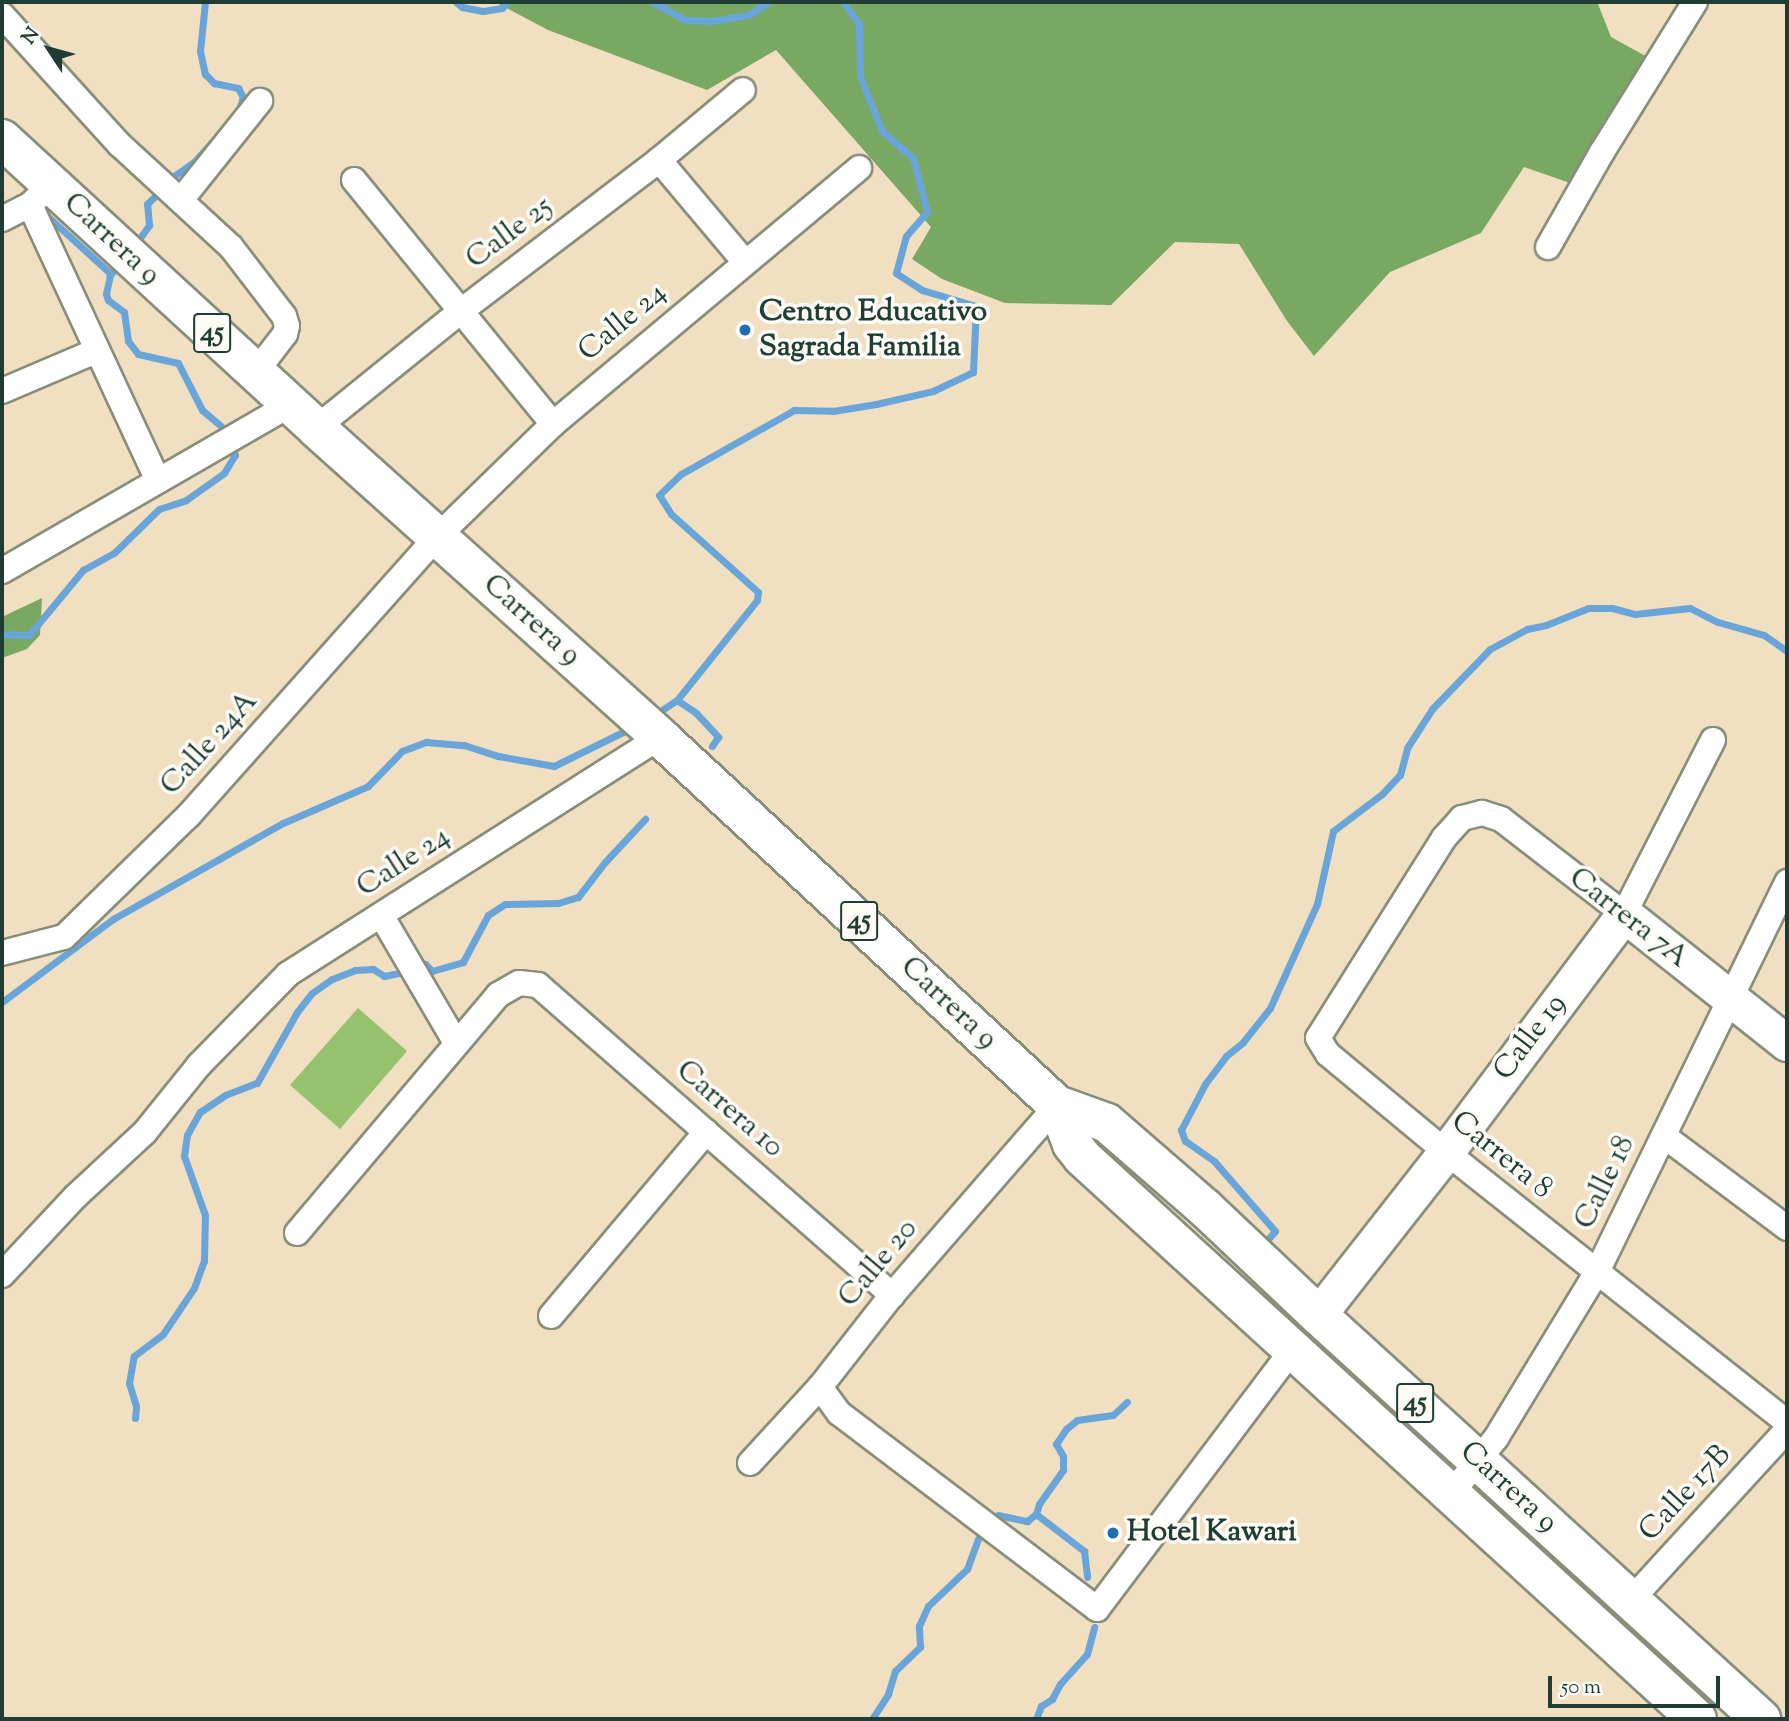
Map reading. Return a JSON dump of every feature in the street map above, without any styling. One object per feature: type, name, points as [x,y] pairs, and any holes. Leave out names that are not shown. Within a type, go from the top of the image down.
[{"type":"highway","name":"Carrera 9","points":[[2,139],[40,195],[126,254],[660,737],[1057,1105],[1107,1124],[1206,1209],[1318,1315],[1761,1719]]},
{"type":"highway","name":"Carrera 9","points":[[1057,1105],[1073,1144],[1082,1157],[1697,1719]]},
{"type":"street","points":[[1548,247],[1602,152],[1695,2]]},
{"type":"street","points":[[2,15],[119,144],[231,247],[284,316],[287,326],[285,334],[255,373]]},
{"type":"street","name":"Calle 25","points":[[2,571],[158,481],[303,416],[461,311],[659,160],[743,90]]},
{"type":"street","points":[[181,200],[260,101]]},
{"type":"street","points":[[659,160],[746,262]]},
{"type":"street","name":"Calle 24","points":[[437,537],[553,424],[859,168]]},
{"type":"street","points":[[354,180],[553,424]]},
{"type":"street","points":[[2,219],[40,195],[96,351],[158,481]]},
{"type":"street","points":[[2,391],[96,351]]},
{"type":"street","name":"Calle 24A","points":[[2,953],[64,937],[189,816],[437,537]]},
{"type":"street","name":"Calle 24","points":[[2,1275],[76,1196],[145,1132],[199,1065],[288,974],[660,737]]},
{"type":"street","name":"Calle 19","points":[[1318,1315],[1446,1152],[1624,914],[1713,740]]},
{"type":"street","name":"Carrera 7A","points":[[1318,1035],[1444,838],[1462,818],[1482,813],[1501,820],[1787,1043]]},
{"type":"street","name":"Calle 18","points":[[1451,1494],[1479,1462],[1597,1272],[1732,1001],[1787,882]]},
{"type":"street","points":[[298,1233],[456,1043],[381,915]]},
{"type":"street","name":"Carrera 10","points":[[456,1043],[498,995],[519,983],[538,985],[892,1295]]},
{"type":"street","name":"Carrera 8","points":[[1318,1035],[1321,1047],[1328,1054],[1446,1152],[1787,1422]]},
{"type":"street","name":"Calle 20","points":[[750,1463],[820,1387],[892,1295],[1057,1105]]},
{"type":"street","points":[[551,1316],[706,1132]]},
{"type":"street","points":[[1664,1136],[1787,1228]]},
{"type":"street","points":[[820,1387],[839,1413],[1097,1609],[1293,1349]]},
{"type":"street","name":"Calle 17B","points":[[1631,1600],[1787,1430]]},
{"type":"green space","points":[[495,2],[1601,2],[1598,4],[1611,37],[1651,59],[1573,184],[1524,167],[1481,233],[1390,272],[1314,356],[1287,321],[1239,244],[1175,242],[1111,305],[1005,303],[942,279],[912,259],[931,227],[776,50],[707,90],[548,30]]},
{"type":"green space","points":[[42,598],[40,635],[27,649],[2,658],[2,617]]},
{"type":"green space","points":[[358,1008],[407,1051],[340,1129],[290,1085]]},
{"type":"waterway","points":[[205,2],[200,51],[205,74],[214,83],[238,88],[243,97],[238,112]]},
{"type":"waterway","points":[[456,2],[462,7],[483,11],[502,8],[507,2]]},
{"type":"waterway","points":[[652,2],[686,20],[711,21],[749,15],[768,2]]},
{"type":"waterway","points":[[653,716],[677,700],[757,600],[758,592],[671,514],[659,495],[681,474],[794,410],[833,411],[876,404],[933,391],[973,372],[976,306],[922,290],[896,273],[906,236],[927,212],[913,158],[882,131],[860,76],[859,24],[843,2]]},
{"type":"waterway","points":[[171,178],[194,162],[212,142]]},
{"type":"waterway","points":[[134,246],[149,225],[147,204],[162,189]]},
{"type":"waterway","points":[[45,214],[111,274]]},
{"type":"waterway","points":[[120,263],[110,275],[106,294],[108,300],[124,312],[128,341],[138,354],[178,363],[202,410],[221,426]]},
{"type":"waterway","points":[[2,634],[29,635],[83,570],[114,553],[159,509],[186,500],[224,473],[235,455],[232,445]]},
{"type":"waterway","points":[[1269,1238],[1275,1231],[1214,1161],[1185,1141],[1181,1130],[1205,1084],[1226,1056],[1243,1042],[1270,1008],[1317,904],[1333,831],[1382,794],[1400,775],[1407,748],[1432,709],[1490,649],[1527,629],[1546,625],[1588,608],[1612,608],[1635,614],[1690,608],[1718,622],[1764,635],[1787,651]]},
{"type":"waterway","points":[[677,700],[696,713],[718,737],[712,746]]},
{"type":"waterway","points":[[2,1002],[113,919],[283,823],[368,786],[402,751],[426,742],[464,745],[498,756],[554,766],[633,727]]},
{"type":"waterway","points":[[135,1418],[136,1406],[129,1383],[134,1356],[163,1334],[194,1288],[204,1261],[205,1215],[184,1156],[187,1135],[200,1112],[225,1095],[257,1083],[297,1012],[312,993],[332,979],[355,970],[373,969],[384,976],[404,972],[416,964],[425,964],[432,971],[463,962],[488,915],[505,904],[558,903],[578,897],[605,862],[645,819]]},
{"type":"waterway","points":[[998,1515],[1027,1521],[1036,1514],[1039,1504],[1063,1470],[1063,1456],[1056,1444],[1066,1429],[1077,1420],[1113,1415],[1127,1402]]},
{"type":"waterway","points":[[1036,1514],[1084,1551],[1087,1577]]},
{"type":"waterway","points":[[872,1719],[888,1694],[895,1671],[920,1647],[919,1626],[928,1606],[967,1569],[978,1539]]},
{"type":"waterway","points":[[1036,1719],[1041,1706],[1052,1699],[1060,1684],[1087,1654],[1094,1627]]},
{"type":"place","name":"Centro Educativo Sagrada Familia","points":[[745,330]]},
{"type":"place","name":"Hotel Kawari","points":[[1113,1533]]}]
